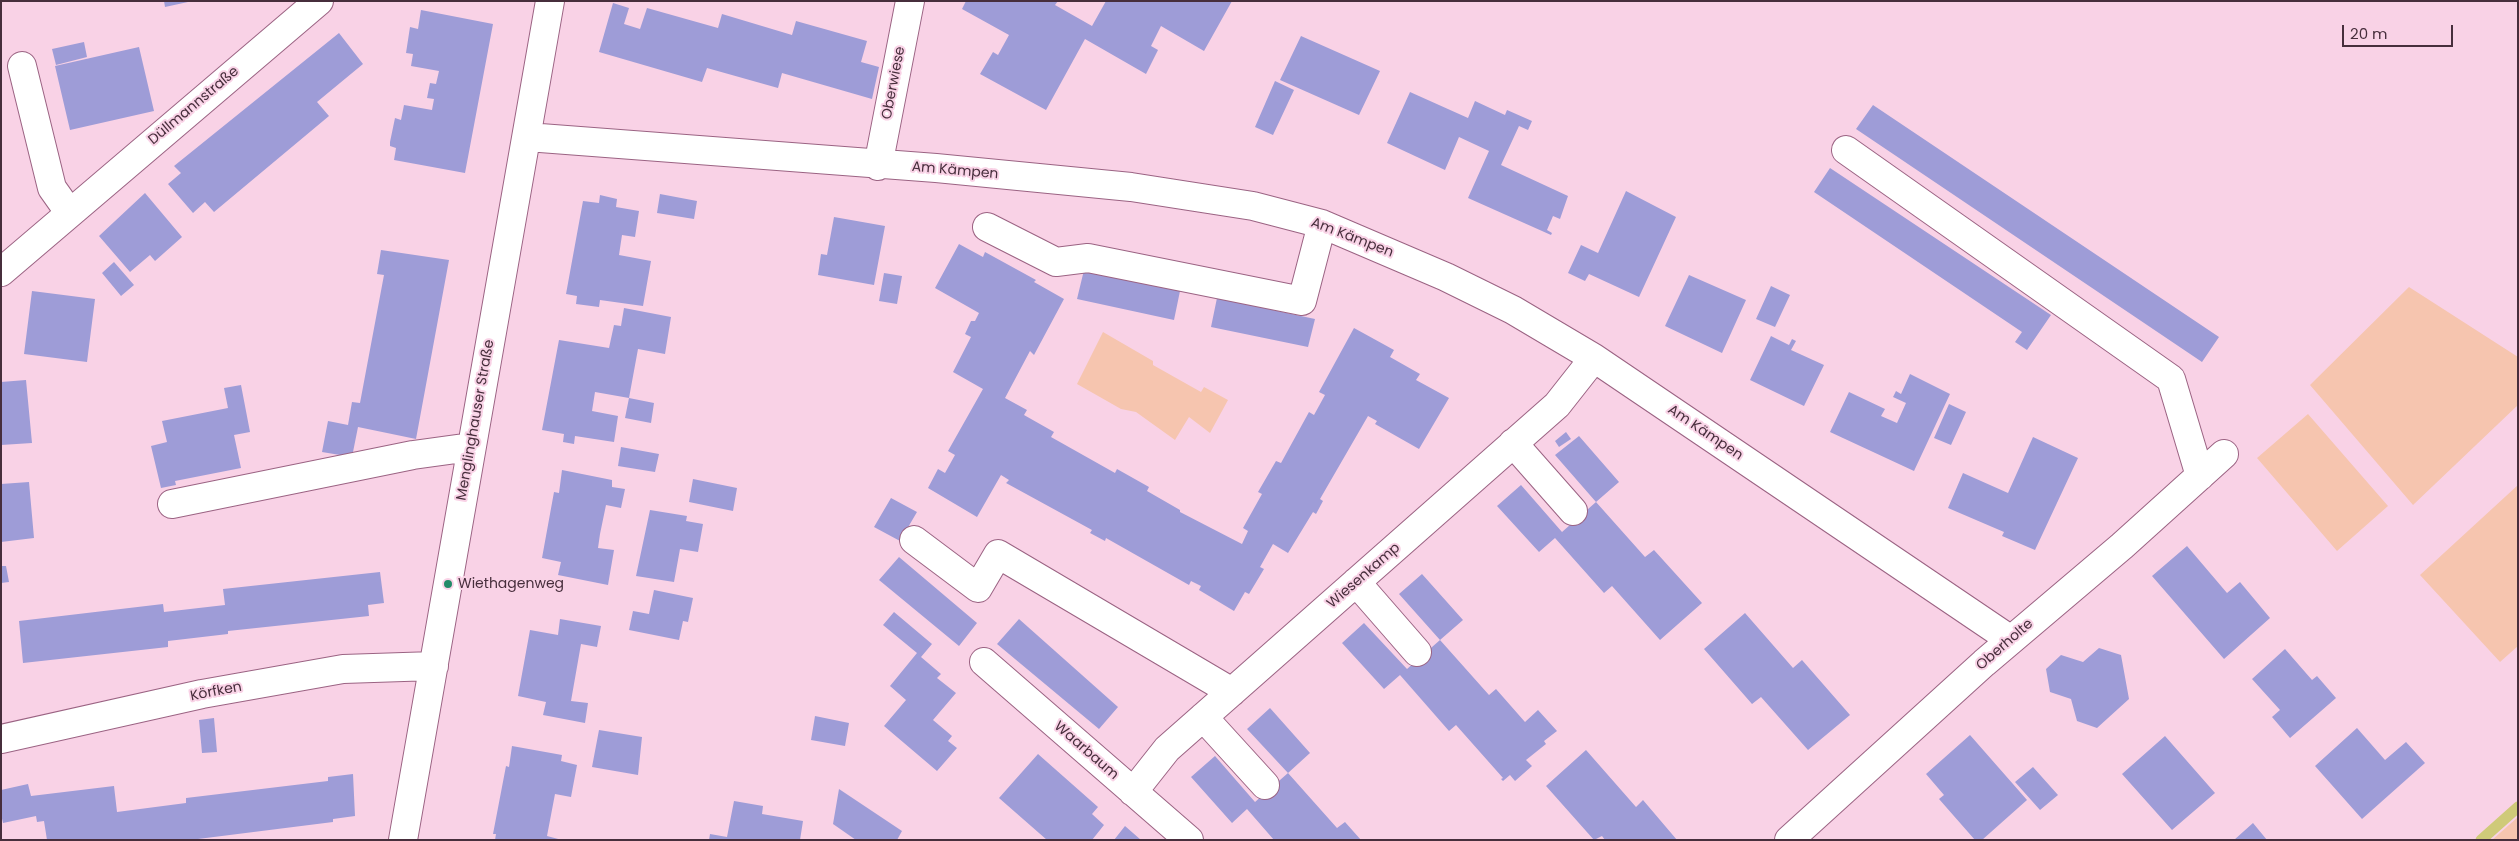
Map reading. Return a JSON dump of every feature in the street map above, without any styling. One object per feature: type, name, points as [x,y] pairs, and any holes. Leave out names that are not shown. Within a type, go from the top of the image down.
[{"type":"street","name":"Menglinghauser Straße","points":[[403,840],[550,1]]},
{"type":"street","name":"Oberwiese","points":[[878,166],[910,1]]},
{"type":"street","name":"Düllmannstraße","points":[[1,272],[315,2]]},
{"type":"street","points":[[22,66],[52,188],[69,212]]},
{"type":"street","name":"Am Kämpen","points":[[527,137],[878,166],[936,168],[1131,187],[1253,206],[1322,224],[1446,277],[1513,310],[1594,358],[2011,640]]},
{"type":"street","points":[[1846,150],[2171,379],[2200,476]]},
{"type":"street","points":[[987,227],[1056,262],[1088,258],[1302,301],[1322,224]]},
{"type":"street","name":"Wiesenkamp","points":[[1133,792],[1167,749],[1557,405],[1594,358]]},
{"type":"street","points":[[1513,443],[1573,511]]},
{"type":"street","points":[[172,504],[413,455],[471,447]]},
{"type":"street","name":"Oberholte","points":[[1789,840],[2011,640],[2122,546],[2224,454]]},
{"type":"street","points":[[914,540],[978,588],[998,554],[1232,692]]},
{"type":"street","points":[[1356,582],[1417,652]]},
{"type":"street","name":"Waarbaum","points":[[984,662],[1189,840]]},
{"type":"street","name":"Körfken","points":[[1,739],[202,694],[343,669],[434,666]]},
{"type":"street","points":[[1203,717],[1265,785]]},
{"type":"shaded area","points":[[2409,287],[2518,357],[2518,405],[2413,505],[2310,385]]},
{"type":"shaded area","points":[[1103,332],[1153,361],[1153,365],[1201,392],[1204,387],[1228,400],[1210,433],[1189,417],[1175,440],[1136,412],[1121,409],[1077,384]]},
{"type":"shaded area","points":[[2308,414],[2388,506],[2337,551],[2257,458]]},
{"type":"shaded area","points":[[2518,485],[2518,646],[2500,662],[2420,575]]},
{"type":"shaded area","points":[[2518,817],[2518,840],[2492,840]]},
{"type":"building","points":[[164,1],[188,1],[188,2],[165,7]]},
{"type":"building","points":[[966,1],[1058,1],[1055,5],[1092,26],[1106,1],[1232,1],[1204,51],[1161,26],[1151,46],[1158,50],[1146,74],[1085,39],[1046,110],[980,74],[993,52],[998,55],[1009,35],[962,9]]},
{"type":"building","points":[[613,3],[629,8],[624,24],[640,29],[647,8],[718,28],[722,14],[792,35],[796,21],[867,41],[861,62],[879,67],[872,99],[782,73],[778,88],[707,68],[702,82],[599,52]]},
{"type":"building","points":[[421,10],[493,24],[465,173],[394,160],[396,148],[390,146],[395,118],[401,120],[404,105],[432,110],[434,99],[427,98],[430,83],[436,84],[439,71],[411,66],[413,54],[406,53],[410,27],[418,29]]},
{"type":"building","points":[[339,33],[363,64],[317,102],[329,116],[214,212],[205,202],[193,213],[168,184],[181,173],[174,166]]},
{"type":"building","points":[[1301,36],[1380,71],[1359,115],[1280,80]]},
{"type":"building","points":[[84,42],[87,57],[56,65],[52,49]]},
{"type":"building","points":[[139,47],[154,111],[70,130],[55,66]]},
{"type":"building","points":[[1275,81],[1294,90],[1273,135],[1255,127]]},
{"type":"building","points":[[1410,92],[1468,118],[1475,101],[1505,115],[1507,110],[1532,121],[1528,130],[1519,126],[1501,165],[1568,196],[1560,219],[1553,216],[1547,230],[1552,233],[1551,235],[1468,198],[1489,151],[1459,137],[1445,170],[1387,143]]},
{"type":"building","points":[[1873,105],[2219,337],[2202,362],[1856,129]]},
{"type":"building","points":[[1830,168],[2051,315],[2027,350],[2015,342],[2022,332],[1814,192]]},
{"type":"building","points":[[1626,191],[1676,217],[1639,297],[1589,274],[1585,281],[1568,273],[1581,245],[1598,253]]},
{"type":"building","points":[[145,193],[182,237],[155,261],[150,255],[130,272],[99,236]]},
{"type":"building","points":[[660,194],[697,201],[694,219],[657,213]]},
{"type":"building","points":[[600,195],[617,199],[616,207],[639,211],[635,237],[622,235],[619,255],[651,261],[643,306],[600,300],[599,307],[576,304],[577,296],[566,294],[583,201],[599,203]]},
{"type":"building","points":[[834,217],[885,226],[874,285],[818,275],[821,254],[827,255]]},
{"type":"building","points":[[959,244],[983,257],[985,252],[1036,280],[1034,282],[1064,299],[1034,355],[1030,351],[1005,398],[1027,410],[1024,415],[1054,432],[1051,437],[1115,473],[1117,469],[1149,487],[1147,491],[1180,510],[1180,512],[1242,544],[1248,531],[1243,528],[1262,494],[1258,492],[1276,461],[1281,463],[1309,412],[1314,415],[1325,395],[1319,392],[1354,328],[1394,350],[1390,357],[1420,374],[1416,380],[1449,398],[1419,449],[1375,424],[1377,421],[1368,416],[1320,499],[1323,501],[1316,514],[1313,512],[1288,553],[1273,544],[1260,567],[1264,569],[1249,594],[1245,592],[1234,611],[1199,590],[1201,586],[1191,581],[1189,585],[1106,538],[1105,541],[1090,533],[1092,530],[1006,483],[1009,480],[1001,475],[977,517],[928,488],[938,469],[945,473],[955,455],[948,451],[983,389],[953,372],[971,337],[965,334],[971,321],[975,321],[979,313],[935,288]]},
{"type":"building","points":[[381,250],[449,260],[416,439],[358,427],[352,457],[322,452],[328,421],[348,425],[352,402],[360,403],[384,275],[377,274]]},
{"type":"building","points":[[114,262],[134,285],[121,296],[102,273]]},
{"type":"building","points":[[1084,270],[1180,291],[1174,320],[1077,299]]},
{"type":"building","points":[[884,273],[902,276],[897,304],[879,301]]},
{"type":"building","points":[[1689,275],[1746,300],[1722,353],[1665,326]]},
{"type":"building","points":[[1771,286],[1790,295],[1775,327],[1756,319]]},
{"type":"building","points":[[32,291],[95,299],[87,362],[24,354]]},
{"type":"building","points":[[1217,298],[1315,319],[1308,347],[1211,327]]},
{"type":"building","points":[[624,308],[671,317],[665,354],[638,349],[629,398],[595,392],[592,411],[618,416],[614,442],[575,436],[574,444],[563,442],[564,434],[542,430],[559,340],[609,348],[614,325],[621,326]]},
{"type":"building","points":[[1771,336],[1789,345],[1792,339],[1796,341],[1791,350],[1824,365],[1804,406],[1750,380]]},
{"type":"building","points":[[1910,374],[1950,394],[1914,471],[1830,432],[1849,392],[1885,409],[1881,416],[1897,423],[1906,403],[1893,397],[1896,391],[1901,394]]},
{"type":"building","points":[[26,380],[32,443],[1,445],[1,382]]},
{"type":"building","points":[[241,385],[250,432],[234,435],[241,468],[175,481],[176,485],[161,488],[151,446],[167,442],[162,421],[228,408],[224,388]]},
{"type":"building","points":[[629,398],[654,403],[651,423],[625,418]]},
{"type":"building","points":[[1949,404],[1966,412],[1951,445],[1934,438]]},
{"type":"building","points":[[1566,432],[1571,439],[1559,447],[1555,441]]},
{"type":"building","points":[[1579,436],[1619,482],[1596,502],[1555,455]]},
{"type":"building","points":[[2033,437],[2078,458],[2035,550],[2002,536],[2004,532],[1948,508],[1963,473],[2008,493]]},
{"type":"building","points":[[621,447],[659,454],[655,472],[618,466]]},
{"type":"building","points":[[562,470],[612,480],[612,487],[625,489],[621,508],[606,505],[600,534],[598,548],[614,550],[608,585],[558,575],[561,562],[542,558],[554,492],[559,493]]},
{"type":"building","points":[[693,479],[737,488],[733,511],[689,502]]},
{"type":"building","points":[[29,482],[34,538],[1,542],[1,484]]},
{"type":"building","points":[[1521,485],[1562,532],[1596,502],[1645,557],[1654,550],[1702,603],[1660,640],[1612,586],[1604,593],[1555,538],[1539,552],[1497,506]]},
{"type":"building","points":[[891,498],[917,512],[900,541],[874,527]]},
{"type":"building","points":[[650,510],[687,516],[686,521],[703,524],[698,552],[680,549],[674,582],[636,576]]},
{"type":"building","points":[[2187,546],[2227,593],[2240,582],[2270,618],[2224,659],[2152,576]]},
{"type":"building","points":[[899,557],[977,623],[959,646],[879,580]]},
{"type":"building","points":[[1,566],[6,566],[9,582],[1,583]]},
{"type":"building","points":[[380,572],[384,603],[368,605],[369,616],[228,631],[228,634],[168,641],[168,647],[23,663],[19,621],[163,604],[164,612],[225,605],[223,589]]},
{"type":"building","points":[[1422,574],[1463,620],[1440,640],[1399,594]]},
{"type":"building","points":[[654,590],[693,598],[688,622],[683,621],[679,640],[629,630],[633,611],[649,614]]},
{"type":"building","points":[[894,612],[932,644],[921,657],[941,674],[937,678],[956,693],[933,720],[952,736],[948,741],[957,748],[937,771],[884,726],[906,700],[890,686],[917,653],[883,625]]},
{"type":"building","points":[[1745,613],[1793,668],[1802,660],[1850,715],[1808,750],[1761,697],[1752,704],[1704,649]]},
{"type":"building","points":[[560,619],[601,626],[597,647],[581,644],[571,701],[588,703],[585,723],[543,715],[546,702],[518,696],[530,630],[558,635]]},
{"type":"building","points":[[1019,619],[1118,707],[1099,729],[997,644]]},
{"type":"building","points":[[1364,623],[1407,669],[1440,640],[1489,695],[1496,689],[1525,722],[1538,710],[1557,731],[1544,741],[1546,744],[1526,760],[1532,766],[1515,781],[1510,775],[1503,781],[1501,779],[1503,778],[1456,725],[1449,731],[1400,675],[1384,689],[1342,643]]},
{"type":"building","points":[[2099,648],[2121,655],[2129,699],[2097,728],[2077,721],[2071,699],[2050,692],[2046,669],[2061,655],[2083,662]]},
{"type":"building","points":[[2285,649],[2312,680],[2317,676],[2336,698],[2290,738],[2272,717],[2280,710],[2252,679]]},
{"type":"building","points":[[1270,708],[1310,753],[1288,773],[1247,729]]},
{"type":"building","points":[[815,716],[849,723],[845,746],[811,740]]},
{"type":"building","points":[[214,718],[217,752],[202,753],[199,720]]},
{"type":"building","points":[[2357,728],[2385,760],[2406,742],[2425,763],[2362,819],[2315,766]]},
{"type":"building","points":[[599,730],[642,737],[638,775],[592,767]]},
{"type":"building","points":[[1970,735],[2027,800],[1982,840],[1975,840],[1939,799],[1944,795],[1926,774]]},
{"type":"building","points":[[2165,736],[2215,793],[2172,830],[2122,774]]},
{"type":"building","points":[[512,746],[562,755],[561,761],[577,765],[571,797],[555,794],[547,836],[562,840],[495,840],[496,834],[493,834],[506,766],[509,767]]},
{"type":"building","points":[[1586,750],[1636,807],[1643,800],[1677,840],[1605,840],[1602,836],[1594,840],[1546,786]]},
{"type":"building","points":[[1038,754],[1098,807],[1092,814],[1104,825],[1092,840],[1047,840],[999,798]]},
{"type":"building","points":[[1215,756],[1255,802],[1288,773],[1337,828],[1345,822],[1361,840],[1274,840],[1247,809],[1232,823],[1191,777]]},
{"type":"building","points":[[2033,767],[2058,795],[2040,810],[2015,782]]},
{"type":"building","points":[[353,774],[355,816],[333,819],[333,822],[190,840],[47,840],[44,821],[37,822],[36,816],[3,823],[1,814],[1,790],[28,784],[31,796],[114,786],[117,812],[186,803],[186,798],[328,781],[328,777]]},
{"type":"building","points":[[839,789],[902,831],[897,840],[856,840],[833,824]]},
{"type":"building","points":[[734,801],[763,806],[762,814],[803,821],[800,840],[709,840],[710,834],[727,837]]},
{"type":"building","points":[[2253,823],[2267,840],[2234,840]]},
{"type":"building","points":[[1125,826],[1141,840],[1114,840]]},
{"type":"waterway","points":[[2481,840],[2518,807]]},
{"type":"place","name":"Wiethagenweg","points":[[448,584]]}]
